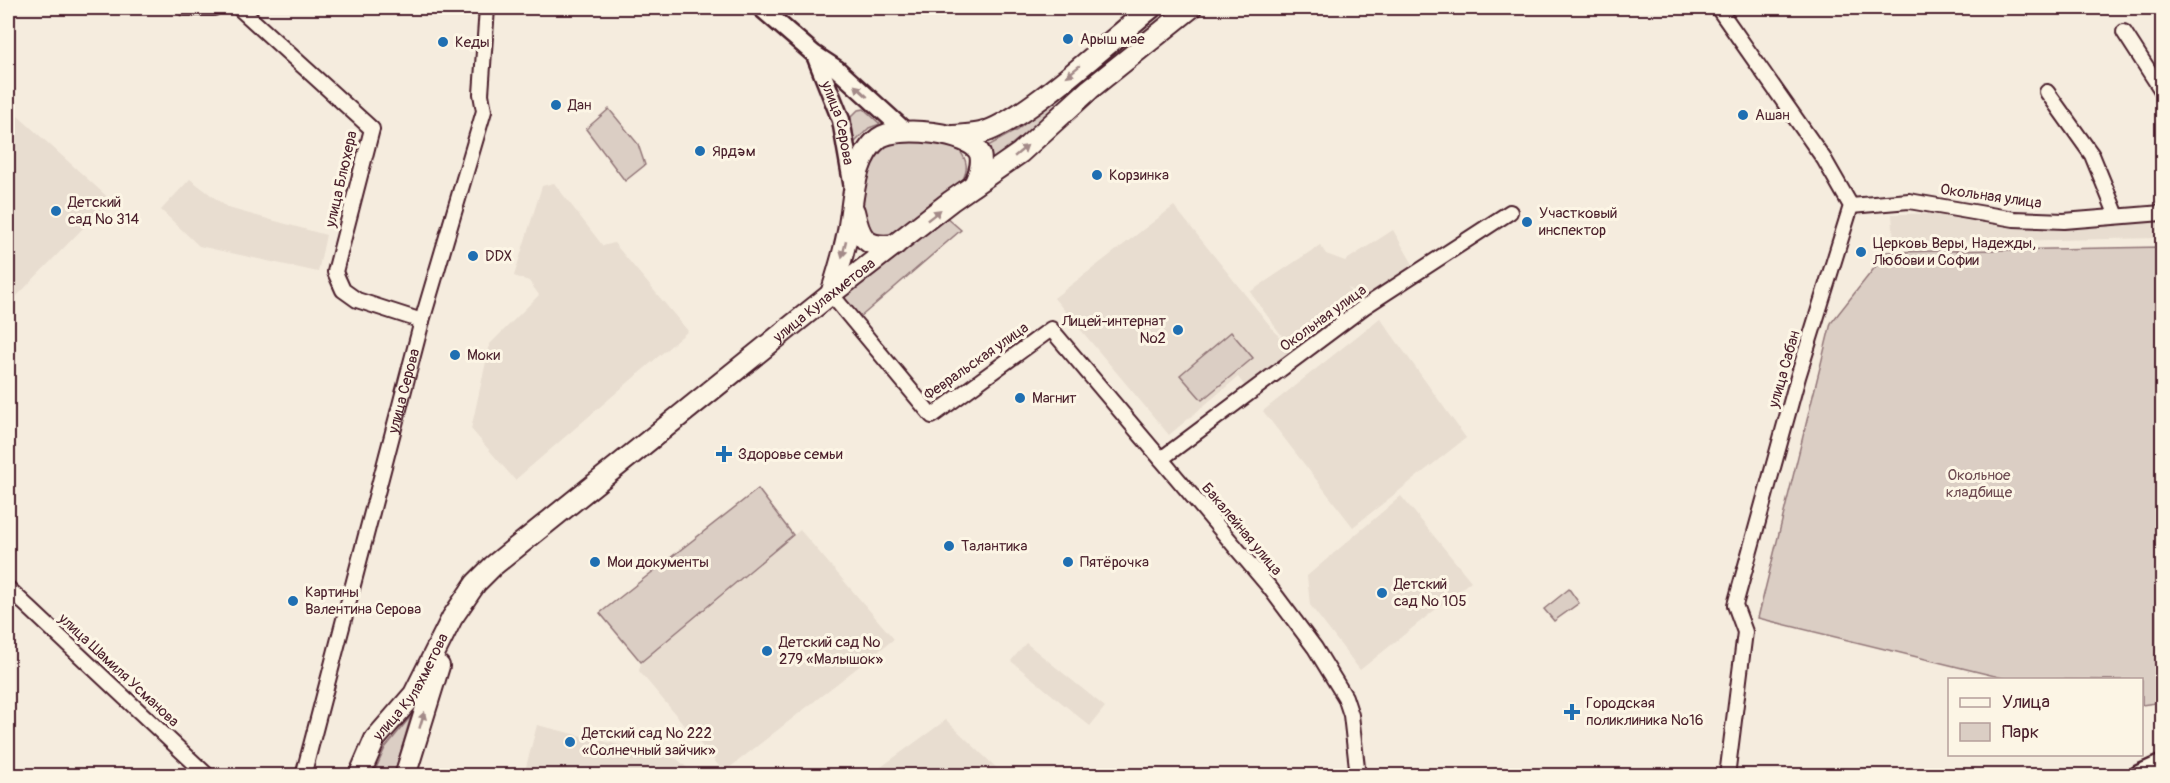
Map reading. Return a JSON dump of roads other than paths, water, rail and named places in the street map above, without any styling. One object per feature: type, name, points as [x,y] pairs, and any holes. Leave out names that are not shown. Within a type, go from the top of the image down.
[{"type":"main road","points":[[948,136],[982,132],[1000,124],[1039,99],[1151,8]]},
{"type":"main road","name":"улица Кулахметова","points":[[359,776],[375,739],[414,694],[464,599],[493,566],[831,294],[974,185],[1020,153],[1090,89],[1191,8]]},
{"type":"main road","points":[[831,294],[866,153],[878,139],[891,132],[904,130],[948,136],[971,144],[980,153],[980,171],[974,185]]},
{"type":"main road","points":[[853,199],[857,225],[862,236],[870,244],[880,247],[895,245]]},
{"type":"main road","name":"улица Кулахметова","points":[[405,776],[440,662],[464,599]]},
{"type":"main road","points":[[2140,776],[2163,766]]},
{"type":"street","points":[[184,8],[214,8]]},
{"type":"street","name":"улица Блюхера","points":[[239,8],[372,129],[335,272],[344,290],[357,300],[422,321]]},
{"type":"street","name":"улица Серова","points":[[303,776],[422,321],[484,111],[481,94],[487,8]]},
{"type":"street","name":"улица Серова","points":[[761,8],[814,54],[837,69],[904,130]]},
{"type":"street","points":[[1718,8],[1824,159],[1851,206]]},
{"type":"street","points":[[2124,32],[2163,91]]},
{"type":"street","name":"улица Серова","points":[[814,54],[841,120],[853,199]]},
{"type":"street","points":[[2048,92],[2092,155],[2117,216]]},
{"type":"street","name":"Окольная улица","points":[[1851,206],[1909,201],[2014,219],[2064,220],[2163,213]]},
{"type":"street","name":"улица Сабан","points":[[1727,776],[1745,632],[1735,605],[1798,377],[1851,206]]},
{"type":"street","name":"Окольная улица","points":[[1161,459],[1364,307],[1510,212]]},
{"type":"street","name":"Февральская улица","points":[[831,294],[932,416],[1051,329]]},
{"type":"street","name":"Бакалейная улица","points":[[1051,329],[1270,588],[1339,685],[1351,715],[1358,776]]},
{"type":"street","name":"улица Шамиля Усманова","points":[[8,588],[208,776]]},
{"type":"place","name":"Арыш мае","points":[[1068,39]]},
{"type":"place","name":"Кеды","points":[[443,42]]},
{"type":"place","name":"Дан","points":[[556,105]]},
{"type":"place","name":"Ашан","points":[[1743,115]]},
{"type":"place","name":"Ярдәм","points":[[700,151]]},
{"type":"place","name":"Корзинка","points":[[1097,175]]},
{"type":"place","name":"Детский сад № 314","points":[[56,211]]},
{"type":"place","name":"Участковый инспектор","points":[[1527,222]]},
{"type":"place","name":"Церковь Веры, Надежды, Любови и Софии","points":[[1861,252]]},
{"type":"place","name":"DDX","points":[[473,256]]},
{"type":"place","name":"Лицей-интернат №2","points":[[1178,330]]},
{"type":"place","name":"Моки","points":[[455,355]]},
{"type":"place","name":"Магнит","points":[[1020,398]]},
{"type":"place","name":"Здоровье семьи","points":[[724,454]]},
{"type":"place","name":"Талантика","points":[[949,546]]},
{"type":"place","name":"Мои документы","points":[[595,562]]},
{"type":"place","name":"Пятёрочка","points":[[1068,562]]},
{"type":"place","name":"Детский сад № 105","points":[[1382,593]]},
{"type":"place","name":"Картины Валентина Серова","points":[[293,601]]},
{"type":"place","name":"Детский сад № 279 «Малышок»","points":[[767,651]]},
{"type":"place","name":"Городская поликлиника №16","points":[[1572,712]]},
{"type":"place","name":"Детский сад № 222 «Солнечный зайчик»","points":[[570,742]]},
{"type":"park label","name":"Окольное кладбище","points":[[1979,484]]}]
